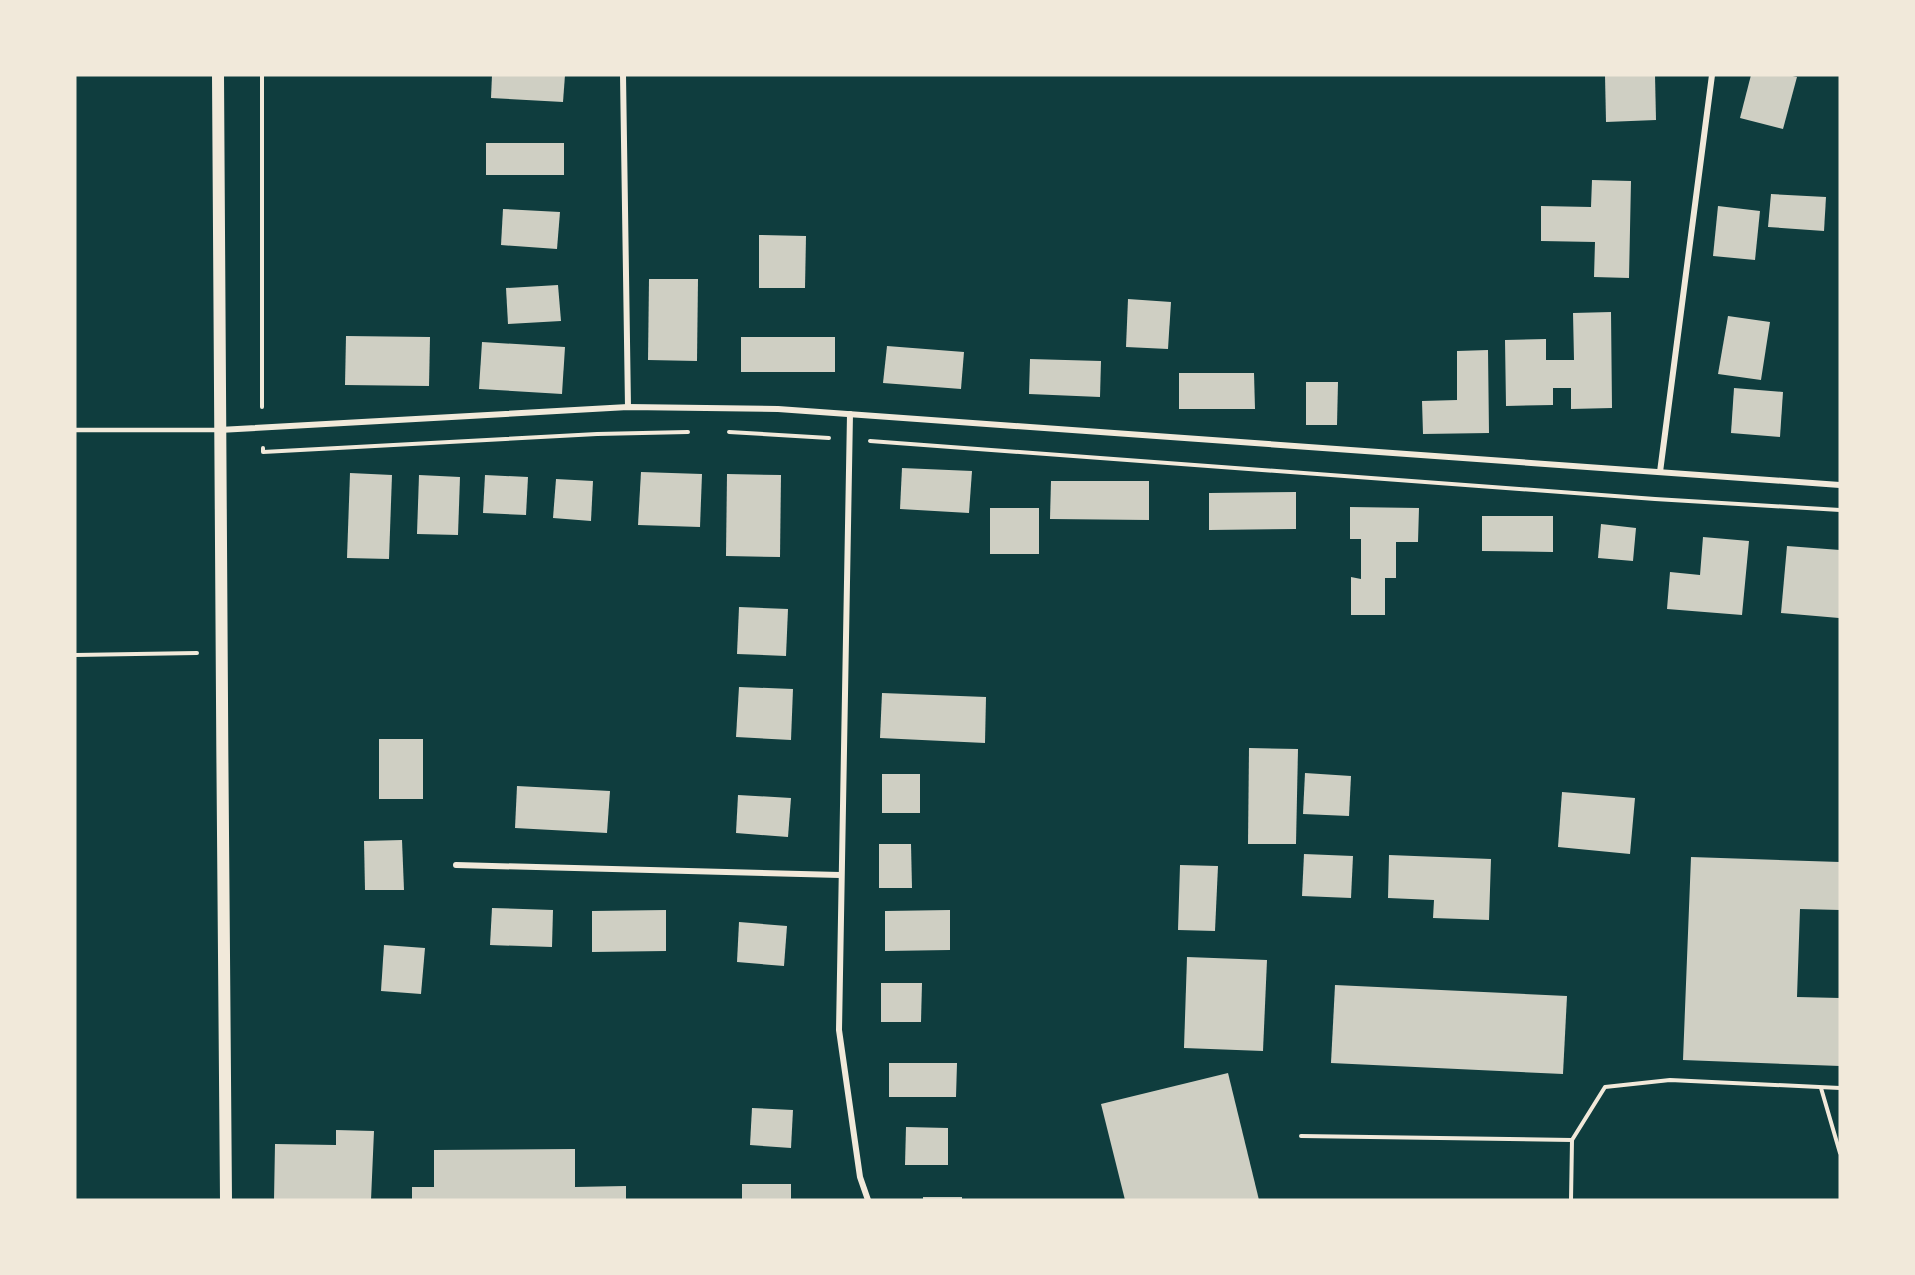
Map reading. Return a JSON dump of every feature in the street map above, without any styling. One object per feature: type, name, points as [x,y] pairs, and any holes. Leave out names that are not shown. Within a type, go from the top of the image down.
[{"type":"main road","points":[[218,75],[218,430],[226,1200]]},
{"type":"street","points":[[623,75],[628,407]]},
{"type":"street","points":[[1660,472],[1712,75]]},
{"type":"street","points":[[218,430],[628,407],[778,409],[1840,485]]},
{"type":"street","points":[[850,414],[839,1030],[860,1177],[868,1200]]},
{"type":"street","points":[[456,865],[840,875]]},
{"type":"lane","points":[[75,430],[218,430]]},
{"type":"path","points":[[262,75],[263,452],[597,434],[692,432]]},
{"type":"path","points":[[728,432],[1001,449],[1655,499],[1840,510]]},
{"type":"path","points":[[75,655],[222,653]]},
{"type":"path","points":[[1571,1200],[1572,1140],[1605,1087],[1670,1080],[1840,1088]]},
{"type":"path","points":[[1821,1088],[1840,1153]]},
{"type":"path","points":[[1301,1136],[1572,1140]]},
{"type":"building","points":[[492,75],[565,75],[563,102],[491,98]]},
{"type":"building","points":[[1605,75],[1655,75],[1656,120],[1606,122]]},
{"type":"building","points":[[1751,75],[1797,77],[1783,129],[1740,118]]},
{"type":"building","points":[[486,143],[564,143],[564,175],[486,175]]},
{"type":"building","points":[[1592,180],[1631,181],[1629,278],[1594,277],[1595,242],[1541,241],[1541,206],[1591,207]]},
{"type":"building","points":[[1771,194],[1826,197],[1824,231],[1768,227]]},
{"type":"building","points":[[1718,206],[1760,211],[1755,260],[1713,256]]},
{"type":"building","points":[[503,209],[560,212],[557,249],[501,245]]},
{"type":"building","points":[[759,235],[806,236],[805,288],[759,288]]},
{"type":"building","points":[[649,279],[698,279],[697,361],[648,360]]},
{"type":"building","points":[[558,285],[561,321],[508,324],[506,288]]},
{"type":"building","points":[[1128,299],[1171,302],[1168,349],[1126,347]]},
{"type":"building","points":[[1611,312],[1612,408],[1571,409],[1571,388],[1553,388],[1553,405],[1506,406],[1505,340],[1546,339],[1546,360],[1574,360],[1573,313]]},
{"type":"building","points":[[1728,316],[1770,322],[1761,380],[1718,374]]},
{"type":"building","points":[[346,336],[430,337],[429,386],[345,385]]},
{"type":"building","points":[[741,337],[835,337],[835,372],[741,372]]},
{"type":"building","points":[[482,342],[565,347],[562,394],[479,389]]},
{"type":"building","points":[[887,346],[964,352],[961,389],[883,383]]},
{"type":"building","points":[[1488,350],[1489,433],[1423,434],[1422,401],[1457,400],[1457,351]]},
{"type":"building","points":[[1030,359],[1101,361],[1100,397],[1029,394]]},
{"type":"building","points":[[1179,373],[1254,373],[1255,409],[1179,409]]},
{"type":"building","points":[[1306,382],[1338,382],[1337,425],[1306,425]]},
{"type":"building","points":[[1734,388],[1783,392],[1780,437],[1731,433]]},
{"type":"building","points":[[902,468],[972,471],[969,513],[900,509]]},
{"type":"building","points":[[641,472],[702,474],[700,527],[638,525]]},
{"type":"building","points":[[350,473],[392,475],[389,559],[347,558]]},
{"type":"building","points":[[727,474],[781,475],[780,557],[726,556]]},
{"type":"building","points":[[419,475],[460,477],[458,535],[417,534]]},
{"type":"building","points":[[485,475],[528,477],[526,515],[483,513]]},
{"type":"building","points":[[556,479],[593,481],[591,521],[553,518]]},
{"type":"building","points":[[1051,481],[1149,481],[1149,520],[1050,519]]},
{"type":"building","points":[[1296,492],[1296,529],[1209,530],[1209,493]]},
{"type":"building","points":[[1350,507],[1419,508],[1418,542],[1396,542],[1396,578],[1385,578],[1385,615],[1351,615],[1351,577],[1361,579],[1361,539],[1350,539]]},
{"type":"building","points":[[990,508],[1039,508],[1039,554],[990,554]]},
{"type":"building","points":[[1482,516],[1553,516],[1553,552],[1482,551]]},
{"type":"building","points":[[1601,524],[1636,528],[1633,561],[1598,558]]},
{"type":"building","points":[[1703,537],[1749,541],[1742,615],[1667,609],[1670,572],[1700,575]]},
{"type":"building","points":[[1787,546],[1840,550],[1839,618],[1781,613]]},
{"type":"building","points":[[739,607],[788,609],[786,656],[737,654]]},
{"type":"building","points":[[739,687],[793,689],[791,740],[736,737]]},
{"type":"building","points":[[882,693],[986,697],[985,743],[880,738]]},
{"type":"building","points":[[379,739],[423,739],[423,799],[379,799]]},
{"type":"building","points":[[1249,748],[1298,749],[1296,844],[1248,844]]},
{"type":"building","points":[[1305,773],[1351,776],[1349,816],[1303,814]]},
{"type":"building","points":[[882,774],[920,774],[920,813],[882,813]]},
{"type":"building","points":[[517,786],[610,791],[607,833],[515,828]]},
{"type":"building","points":[[1562,792],[1635,798],[1630,854],[1558,847]]},
{"type":"building","points":[[738,795],[791,798],[788,837],[736,833]]},
{"type":"building","points":[[402,840],[404,890],[365,890],[364,841]]},
{"type":"building","points":[[879,844],[911,844],[912,888],[879,888]]},
{"type":"building","points":[[1304,854],[1353,856],[1351,898],[1302,896]]},
{"type":"building","points":[[1389,855],[1491,859],[1489,920],[1433,918],[1434,900],[1388,898]]},
{"type":"building","points":[[1691,857],[1840,862],[1840,910],[1800,909],[1797,997],[1840,998],[1840,1066],[1683,1060]]},
{"type":"building","points":[[1180,865],[1218,866],[1215,931],[1178,930]]},
{"type":"building","points":[[492,908],[553,910],[552,947],[490,945]]},
{"type":"building","points":[[666,910],[666,951],[592,952],[592,911]]},
{"type":"building","points":[[950,910],[950,950],[885,951],[885,911]]},
{"type":"building","points":[[739,922],[787,926],[784,966],[737,962]]},
{"type":"building","points":[[384,945],[425,948],[421,994],[381,991]]},
{"type":"building","points":[[1187,957],[1267,960],[1263,1051],[1184,1048]]},
{"type":"building","points":[[881,983],[922,983],[921,1022],[881,1022]]},
{"type":"building","points":[[1335,985],[1567,996],[1563,1074],[1331,1063]]},
{"type":"building","points":[[889,1063],[957,1063],[956,1097],[889,1097]]},
{"type":"building","points":[[1228,1073],[1259,1200],[1125,1200],[1101,1104]]},
{"type":"building","points":[[752,1108],[793,1110],[791,1148],[750,1145]]},
{"type":"building","points":[[906,1127],[948,1128],[948,1165],[905,1165]]},
{"type":"building","points":[[336,1130],[374,1131],[371,1200],[274,1200],[275,1144],[336,1145]]},
{"type":"building","points":[[575,1149],[575,1187],[626,1186],[626,1200],[412,1200],[412,1187],[434,1187],[434,1150]]},
{"type":"building","points":[[742,1184],[791,1184],[791,1200],[742,1200]]},
{"type":"building","points":[[923,1197],[962,1197],[962,1200],[923,1200]]}]
